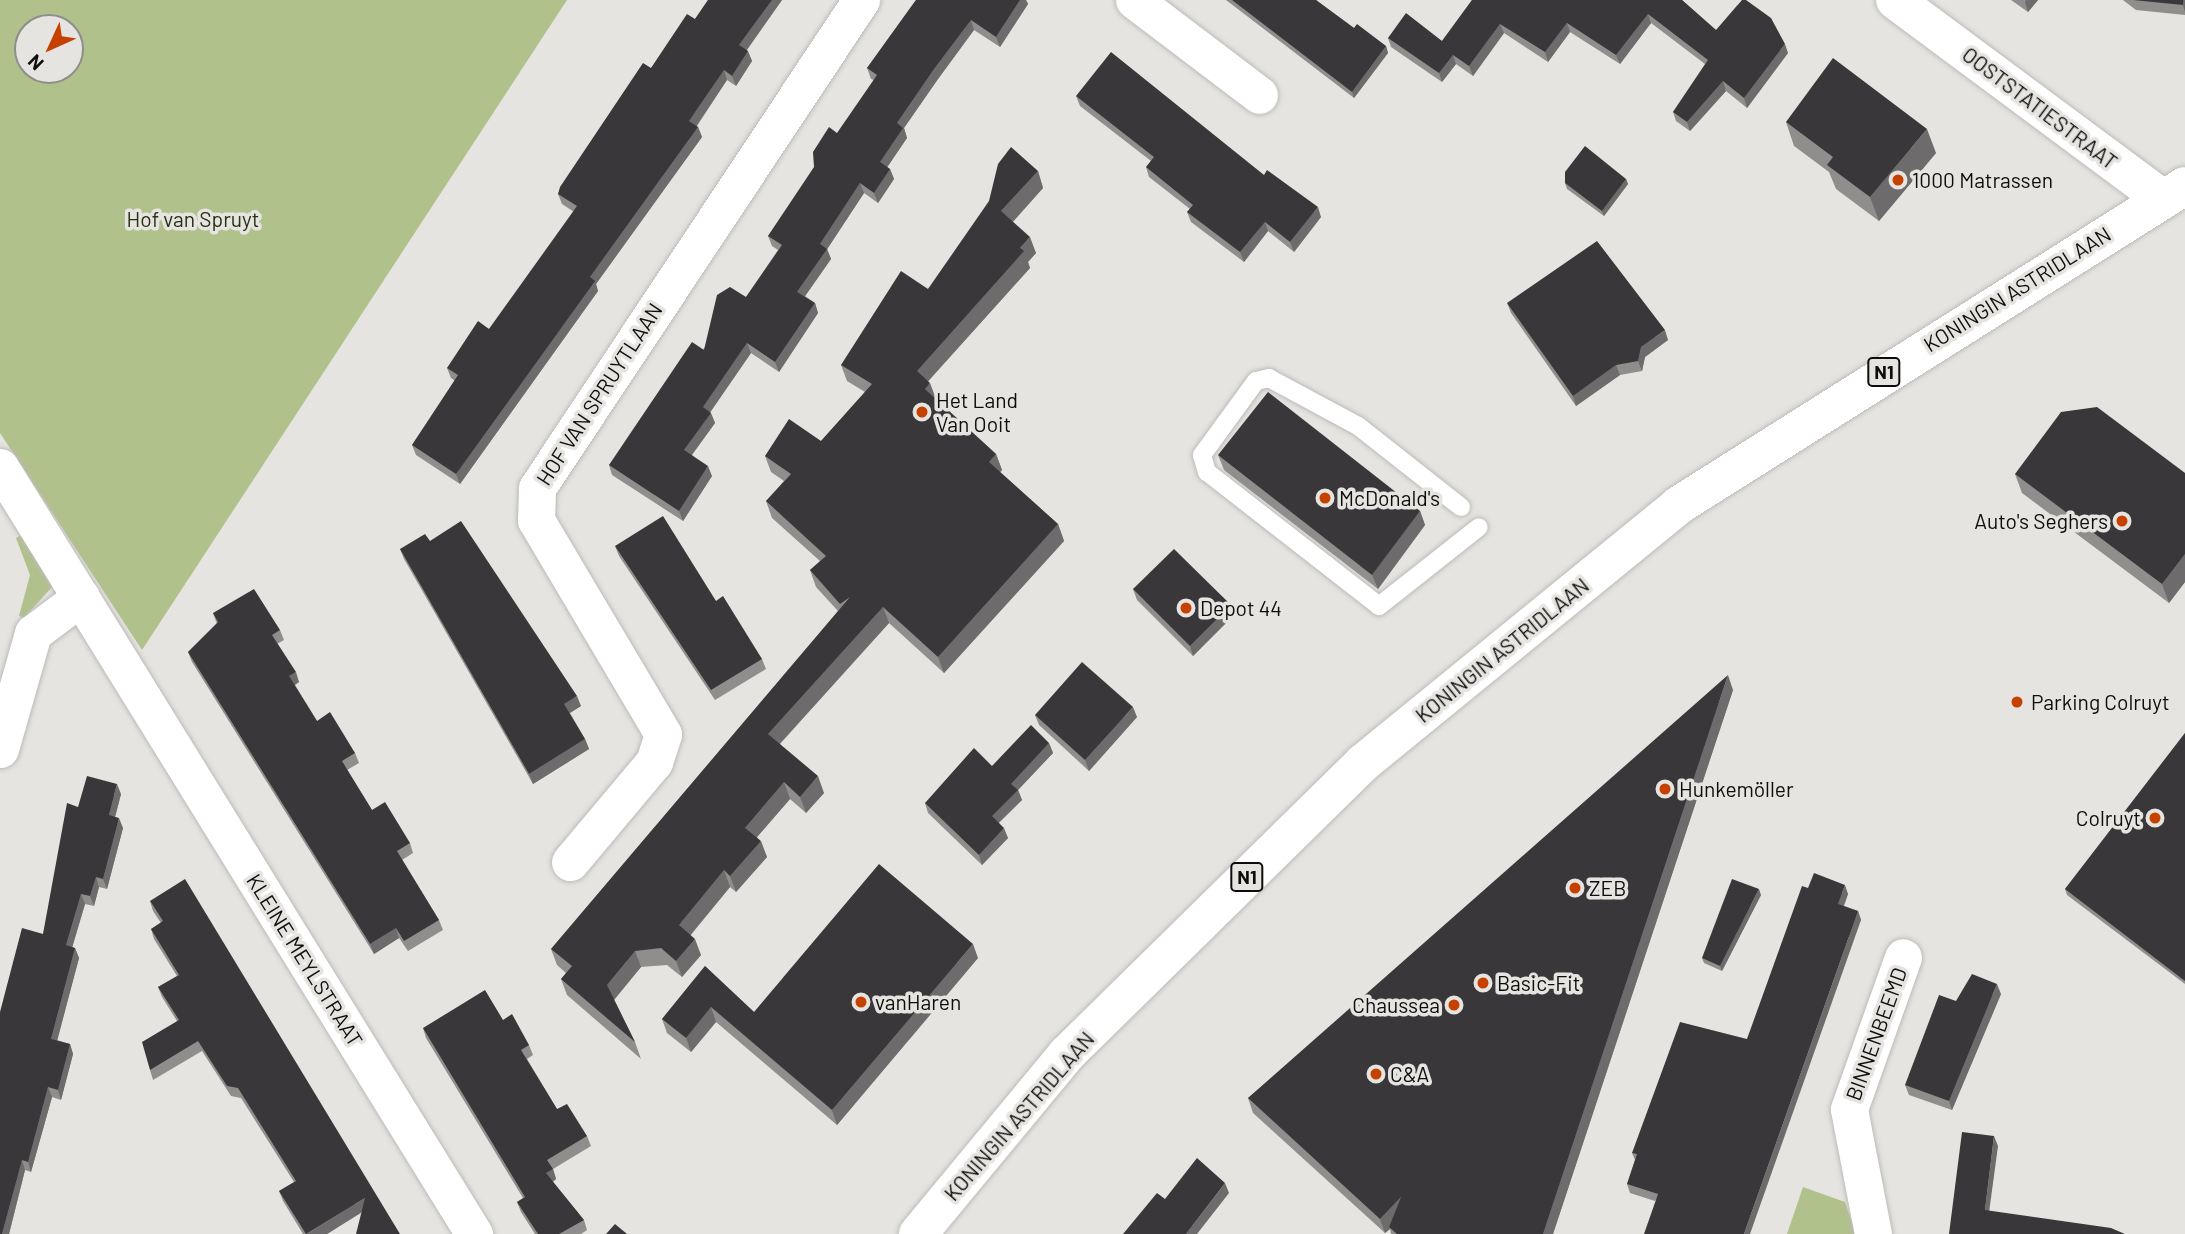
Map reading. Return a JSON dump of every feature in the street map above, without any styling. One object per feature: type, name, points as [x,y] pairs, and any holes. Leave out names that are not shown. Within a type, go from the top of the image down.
[{"type":"main road","name":"OOSTSTATIESTRAAT","points":[[1895,0],[2178,200]]},
{"type":"main road","name":"KONINGIN ASTRIDLAAN","points":[[918,1234],[1067,1054],[1363,763],[1679,505],[2178,200]]},
{"type":"street","name":"HOF VAN SPRUYTLAAN","points":[[570,862],[654,762],[663,734],[536,520],[537,488],[861,0]]},
{"type":"street","points":[[1134,0],[1259,95]]},
{"type":"street","points":[[0,467],[80,597],[33,633],[0,750]]},
{"type":"street","name":"KLEINE MEYLSTRAAT","points":[[80,597],[474,1234]]},
{"type":"street","name":"BINNENBEEMD","points":[[1873,1234],[1849,1109],[1903,957]]},
{"type":"lane","points":[[1461,507],[1359,426],[1269,378],[1256,382],[1202,456],[1207,472],[1379,606],[1479,527]]},
{"type":"green space","name":"Hof van Spruyt","points":[[0,0],[567,0],[142,650],[0,433]]},
{"type":"green space","points":[[26,532],[52,587],[24,618],[19,616],[30,575],[16,538]]},
{"type":"green space","points":[[1803,1187],[1845,1202],[1856,1234],[1787,1234]]},
{"type":"building","points":[[708,0],[772,0],[739,45],[748,51],[732,76],[724,70],[689,121],[698,127],[590,277],[595,281],[456,474],[412,445],[458,375],[447,368],[478,321],[489,329],[577,206],[558,194],[560,187],[643,63],[651,68],[687,14],[695,19]]},
{"type":"building","points":[[916,0],[1020,0],[996,37],[971,20],[897,123],[903,128],[880,162],[890,169],[874,193],[860,183],[820,244],[827,249],[797,292],[815,303],[775,362],[747,343],[703,407],[711,413],[684,450],[708,466],[679,511],[609,465],[692,342],[704,350],[717,295],[730,287],[746,297],[782,245],[768,236],[814,167],[813,152],[829,127],[837,133],[877,75],[867,68]]},
{"type":"building","points":[[1232,0],[1316,0],[1354,28],[1357,24],[1386,46],[1352,92]]},
{"type":"building","points":[[1472,0],[1682,0],[1716,30],[1742,0],[1746,0],[1771,18],[1785,44],[1744,98],[1723,81],[1687,122],[1673,112],[1708,60],[1648,14],[1616,55],[1567,23],[1545,52],[1500,24],[1469,66],[1453,55],[1439,73],[1388,38],[1406,13],[1442,41]]},
{"type":"building","points":[[2133,0],[2183,0],[2183,5]]},
{"type":"building","points":[[1111,52],[1264,175],[1267,170],[1318,207],[1290,242],[1265,222],[1240,252],[1187,212],[1193,205],[1146,167],[1154,157],[1076,96]]},
{"type":"building","points":[[1833,58],[1927,129],[1870,197],[1827,165],[1833,157],[1786,122]]},
{"type":"building","points":[[1585,146],[1626,179],[1602,211],[1565,183],[1565,172]]},
{"type":"building","points":[[1011,147],[1038,171],[1001,211],[1030,237],[1020,248],[1024,251],[917,371],[930,383],[925,389],[996,454],[989,462],[1058,524],[938,657],[883,607],[768,734],[818,776],[800,797],[784,782],[745,828],[761,841],[730,876],[724,870],[679,925],[695,939],[676,961],[661,948],[635,951],[607,985],[635,1042],[561,979],[572,966],[551,949],[850,597],[840,604],[810,570],[826,556],[766,501],[791,474],[765,456],[789,419],[821,441],[872,384],[841,365],[901,271],[928,289],[989,201],[998,164]]},
{"type":"building","points":[[1597,241],[1665,330],[1641,347],[1638,361],[1616,365],[1573,396],[1507,303]]},
{"type":"building","name":"McDonald's","points":[[1268,392],[1420,511],[1372,575],[1218,455]]},
{"type":"building","name":"Auto's Seghers","points":[[2097,407],[2185,473],[2185,554],[2162,584],[2015,474],[2061,412]]},
{"type":"building","points":[[663,516],[716,601],[723,596],[762,659],[711,690],[615,546]]},
{"type":"building","points":[[461,521],[577,696],[564,704],[585,739],[529,774],[400,549],[425,534],[430,541]]},
{"type":"building","name":"Depot 44","points":[[1174,549],[1231,605],[1190,646],[1133,589]]},
{"type":"building","points":[[254,589],[280,630],[272,635],[296,672],[289,676],[317,721],[330,712],[355,753],[342,761],[372,810],[385,802],[410,843],[397,851],[439,920],[404,941],[396,928],[370,944],[188,652],[218,622],[213,613]]},
{"type":"building","points":[[1082,662],[1133,707],[1085,760],[1035,715]]},
{"type":"building","points":[[1728,675],[1543,1234],[1397,1234],[1389,1227],[1401,1197],[1380,1219],[1248,1098]]},
{"type":"building","points":[[1031,725],[1049,743],[1011,784],[1018,790],[992,816],[1004,828],[979,855],[925,803],[974,748],[992,766]]},
{"type":"building","name":"Colruyt","points":[[2185,733],[2185,981],[2065,889]]},
{"type":"building","points":[[87,776],[117,784],[109,815],[119,818],[103,879],[96,877],[90,896],[81,894],[66,945],[75,948],[51,1039],[70,1044],[58,1090],[48,1087],[28,1162],[22,1160],[0,1234],[0,1012],[22,928],[43,934],[67,803],[78,807]]},
{"type":"building","name":"vanHaren","points":[[879,864],[973,944],[832,1110],[711,1007],[686,1038],[662,1019],[705,966],[754,1012]]},
{"type":"building","points":[[1814,873],[1845,885],[1838,904],[1858,911],[1744,1234],[1644,1234],[1658,1194],[1627,1184],[1637,1154],[1632,1153],[1680,1022],[1747,1039],[1802,886],[1808,888]]},
{"type":"building","points":[[185,879],[400,1234],[356,1234],[365,1198],[306,1234],[279,1191],[296,1181],[238,1088],[227,1086],[198,1041],[150,1070],[142,1042],[179,1020],[158,987],[179,975],[151,929],[163,921],[150,901]]},
{"type":"building","points":[[1732,879],[1759,889],[1720,966],[1702,958]]},
{"type":"building","points":[[1972,974],[1997,984],[1949,1101],[1905,1085],[1939,995],[1956,1001]]},
{"type":"building","points":[[485,990],[503,1020],[512,1014],[529,1045],[521,1050],[557,1109],[567,1104],[587,1136],[547,1160],[553,1169],[546,1173],[584,1220],[559,1234],[538,1234],[517,1202],[525,1197],[423,1028]]},
{"type":"building","points":[[1962,1132],[1994,1136],[1985,1210],[2111,1228],[2125,1234],[1949,1234]]},
{"type":"building","points":[[1197,1158],[1225,1183],[1186,1234],[1123,1234],[1157,1193],[1165,1199]]},
{"type":"building","points":[[615,1224],[627,1234],[606,1234]]},
{"type":"place","name":"1000 Matrassen","points":[[1898,180]]},
{"type":"place","name":"Het Land Van Ooit","points":[[922,412]]},
{"type":"place","name":"McDonald's","points":[[1325,498]]},
{"type":"place","name":"Auto's Seghers","points":[[2122,521]]},
{"type":"place","name":"Depot 44","points":[[1186,608]]},
{"type":"place","name":"Parking Colruyt","points":[[2017,702]]},
{"type":"place","name":"Hunkemöller","points":[[1665,789]]},
{"type":"place","name":"Colruyt","points":[[2155,818]]},
{"type":"place","name":"ZEB","points":[[1575,888]]},
{"type":"place","name":"Basic-Fit","points":[[1483,983]]},
{"type":"place","name":"vanHaren","points":[[861,1002]]},
{"type":"place","name":"Chaussea","points":[[1454,1005]]},
{"type":"place","name":"C&A","points":[[1376,1074]]}]
